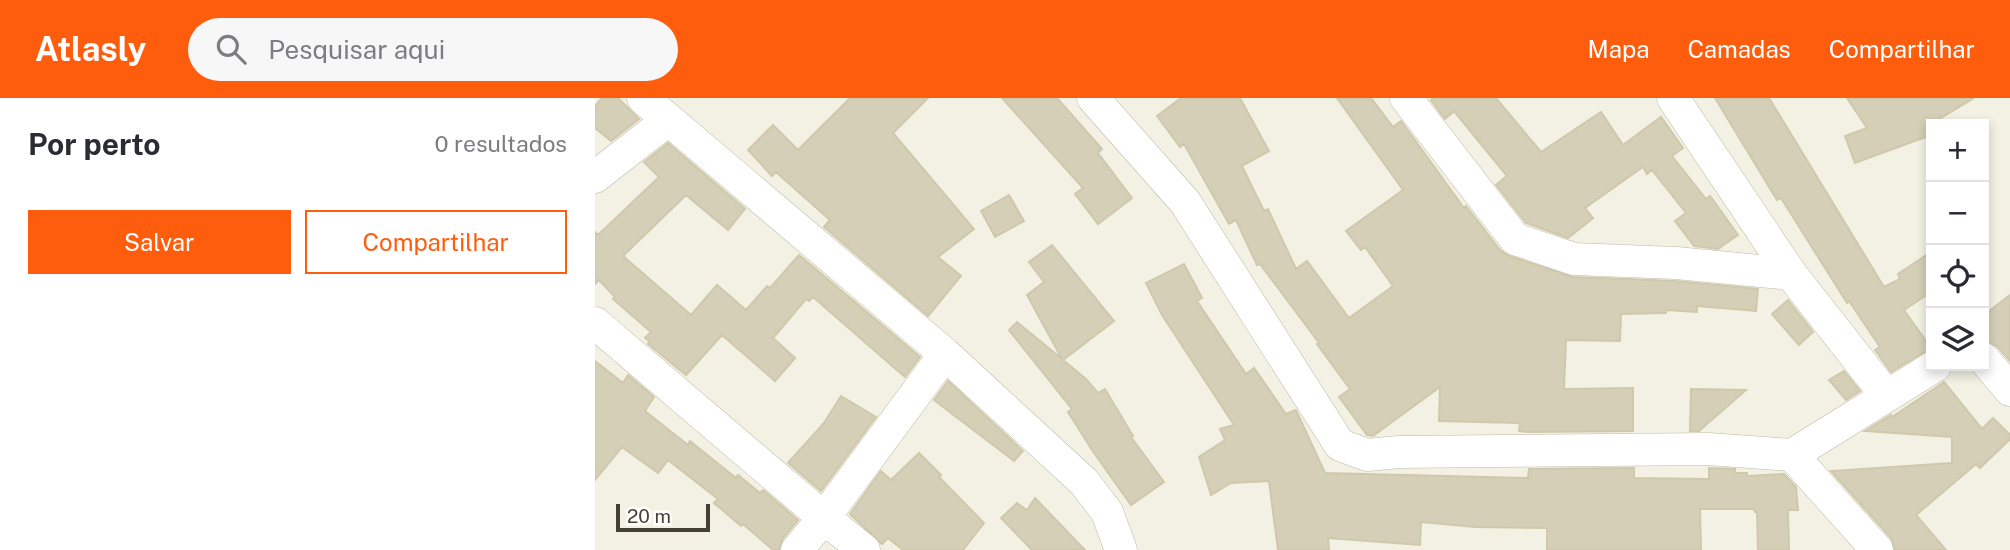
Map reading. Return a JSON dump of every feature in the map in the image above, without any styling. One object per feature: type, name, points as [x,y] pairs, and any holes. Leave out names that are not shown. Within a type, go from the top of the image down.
[{"type":"street","points":[[643,98],[945,354],[1084,482],[1107,512],[1121,550]]},
{"type":"street","points":[[1093,98],[1185,202],[1340,445],[1367,455],[1399,452],[1708,449],[1793,455],[1927,371]]},
{"type":"street","points":[[1406,98],[1515,239],[1574,259],[1676,263],[1791,274]]},
{"type":"street","points":[[1673,98],[1791,274],[1886,395]]},
{"type":"street","points":[[595,177],[668,120]]},
{"type":"street","points":[[595,323],[864,550]]},
{"type":"street","points":[[797,550],[824,518],[945,354]]},
{"type":"street","points":[[1989,365],[2010,390]]},
{"type":"street","points":[[1793,455],[1877,550]]},
{"type":"building","points":[[602,98],[618,98],[639,119],[611,141],[595,128],[595,106]]},
{"type":"building","points":[[850,98],[928,98],[893,133],[974,229],[938,257],[961,276],[928,316],[824,227],[830,220],[776,172],[772,176],[748,150],[773,125],[798,150]]},
{"type":"building","points":[[1002,98],[1057,98],[1102,149],[1098,153],[1132,198],[1098,224],[1075,194],[1083,188]]},
{"type":"building","points":[[1181,98],[1240,98],[1269,151],[1242,166],[1264,211],[1268,209],[1296,269],[1307,261],[1349,318],[1393,286],[1365,247],[1361,250],[1346,231],[1403,190],[1337,98],[1371,98],[1393,127],[1401,121],[1464,208],[1466,206],[1500,250],[1509,256],[1573,277],[1675,281],[1758,289],[1756,311],[1697,306],[1697,312],[1666,310],[1666,313],[1621,314],[1620,341],[1566,340],[1564,389],[1633,388],[1633,431],[1530,432],[1519,431],[1520,423],[1439,421],[1440,387],[1373,436],[1367,435],[1339,397],[1350,389],[1260,264],[1257,265],[1236,220],[1229,224],[1184,144],[1180,147],[1157,116]]},
{"type":"building","points":[[1496,98],[1541,152],[1601,112],[1623,145],[1661,117],[1683,148],[1672,156],[1706,199],[1710,196],[1738,235],[1718,249],[1694,246],[1675,221],[1686,213],[1652,170],[1647,174],[1643,167],[1585,208],[1593,218],[1568,238],[1526,223],[1496,185],[1507,176],[1454,111],[1445,119],[1431,100]]},
{"type":"building","points":[[1715,98],[1769,98],[1884,287],[1900,279],[1898,274],[1926,255],[1926,295],[1904,310],[1926,341],[1926,351],[1891,372],[1875,350],[1880,347],[1849,301],[1847,303],[1781,198],[1777,200]]},
{"type":"building","points":[[1847,98],[1974,98],[1939,119],[1926,119],[1926,137],[1855,163],[1845,136],[1867,128]]},
{"type":"building","points":[[668,143],[745,209],[728,230],[686,195],[623,256],[691,315],[717,285],[746,310],[799,255],[920,357],[905,377],[813,297],[809,301],[806,299],[773,338],[795,358],[775,381],[722,335],[686,375],[648,344],[649,341],[645,338],[651,332],[613,299],[615,297],[599,280],[595,284],[595,232],[598,235],[659,177],[644,162]]},
{"type":"building","points":[[1009,195],[1024,221],[995,237],[981,211]]},
{"type":"building","points":[[1052,245],[1114,321],[1063,360],[1098,393],[1105,389],[1133,436],[1131,437],[1164,482],[1131,505],[1068,412],[1072,409],[1009,330],[1017,322],[1062,359],[1027,295],[1044,282],[1029,262]]},
{"type":"building","points":[[1184,264],[1202,298],[1197,301],[1246,374],[1254,368],[1286,414],[1296,410],[1325,473],[1528,478],[1529,469],[1634,468],[1634,478],[1709,479],[1709,468],[1735,469],[1735,473],[1747,473],[1747,476],[1784,474],[1796,487],[1798,510],[1788,510],[1789,550],[1758,550],[1757,512],[1754,509],[1700,509],[1701,550],[1547,550],[1547,528],[1475,527],[1421,522],[1420,545],[1328,538],[1329,550],[1278,550],[1269,481],[1231,483],[1211,495],[1199,457],[1225,440],[1220,429],[1234,425],[1162,315],[1146,283]]},
{"type":"building","points":[[2010,295],[2010,361],[1998,347],[1989,342],[1989,311]]},
{"type":"building","points":[[1788,300],[1813,332],[1799,345],[1772,314]]},
{"type":"building","points":[[595,361],[623,383],[628,375],[654,397],[645,411],[688,445],[690,441],[736,478],[738,475],[760,493],[763,490],[798,520],[783,538],[779,550],[773,550],[743,524],[741,526],[714,503],[718,499],[668,460],[658,473],[622,447],[595,480]]},
{"type":"building","points":[[1844,371],[1860,391],[1846,400],[1829,380]]},
{"type":"building","points":[[948,381],[1023,451],[1014,461],[934,400]]},
{"type":"building","points":[[1944,382],[1982,429],[1993,418],[2010,435],[2010,439],[1980,468],[1976,464],[1916,515],[1946,550],[1895,550],[1891,538],[1831,471],[1952,463],[1952,437],[1865,431],[1891,415],[1892,417]]},
{"type":"building","points":[[1691,389],[1746,390],[1699,431],[1690,431]]},
{"type":"building","points":[[841,396],[876,417],[821,491],[788,463],[824,423]]},
{"type":"building","points":[[919,453],[984,523],[963,550],[903,550],[888,538],[882,544],[850,514],[881,471],[891,480]]},
{"type":"building","points":[[1035,498],[1085,550],[1032,550],[1001,518],[1017,503],[1027,510]]}]
